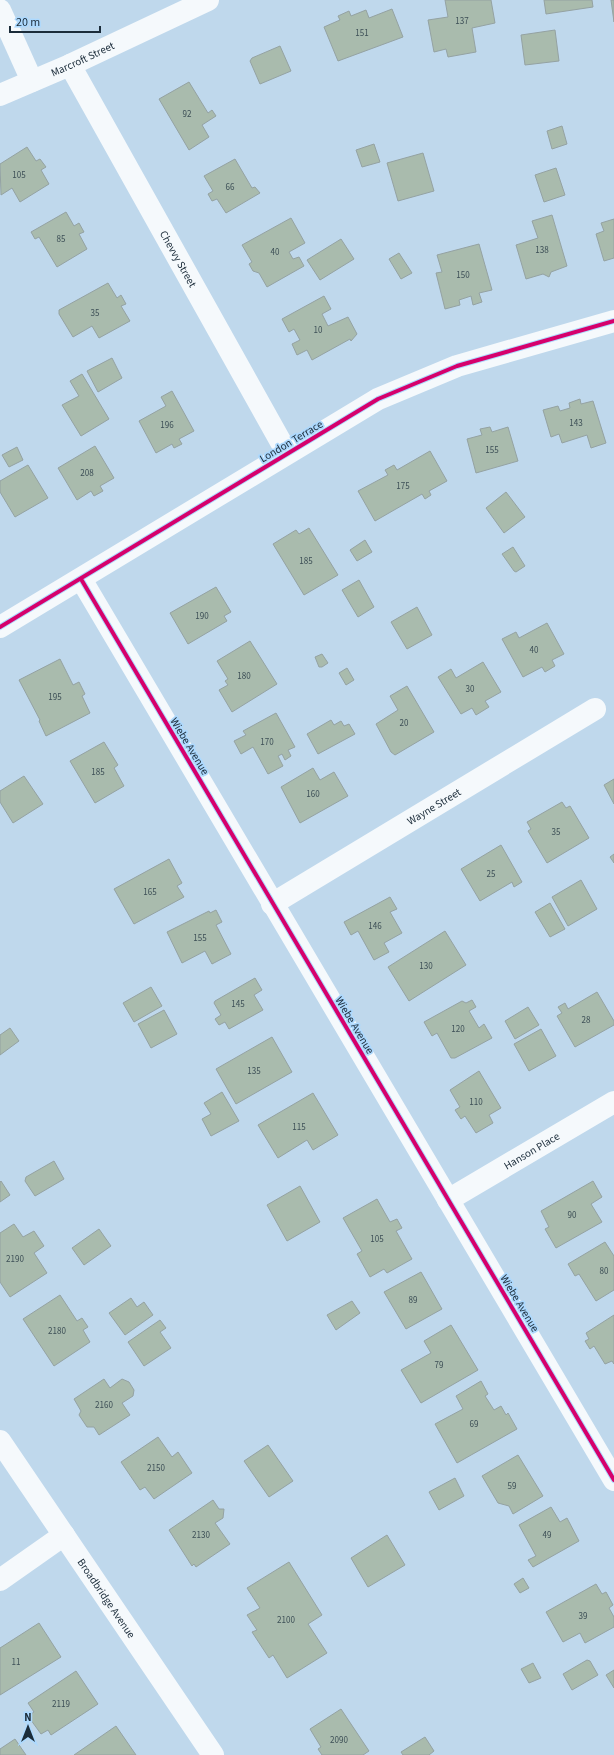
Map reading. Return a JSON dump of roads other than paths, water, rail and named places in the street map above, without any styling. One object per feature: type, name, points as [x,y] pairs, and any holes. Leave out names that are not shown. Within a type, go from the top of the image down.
[{"type":"street","name":"Marcroft Street","points":[[0,95],[70,65],[208,0]]},
{"type":"street","points":[[0,10],[32,81]]},
{"type":"street","name":"Chevvy Street","points":[[70,65],[287,453]]},
{"type":"street","name":"London Terrace","points":[[0,627],[378,399],[457,366],[614,321]]},
{"type":"street","name":"Wiebe Avenue","points":[[80,579],[614,1480]]},
{"type":"street","name":"Wayne Street","points":[[272,904],[595,709]]},
{"type":"street","name":"Hanson Place","points":[[448,1200],[614,1102]]},
{"type":"street","name":"Broadbridge Avenue","points":[[0,1441],[213,1755]]},
{"type":"street","points":[[0,1580],[64,1535]]}]
